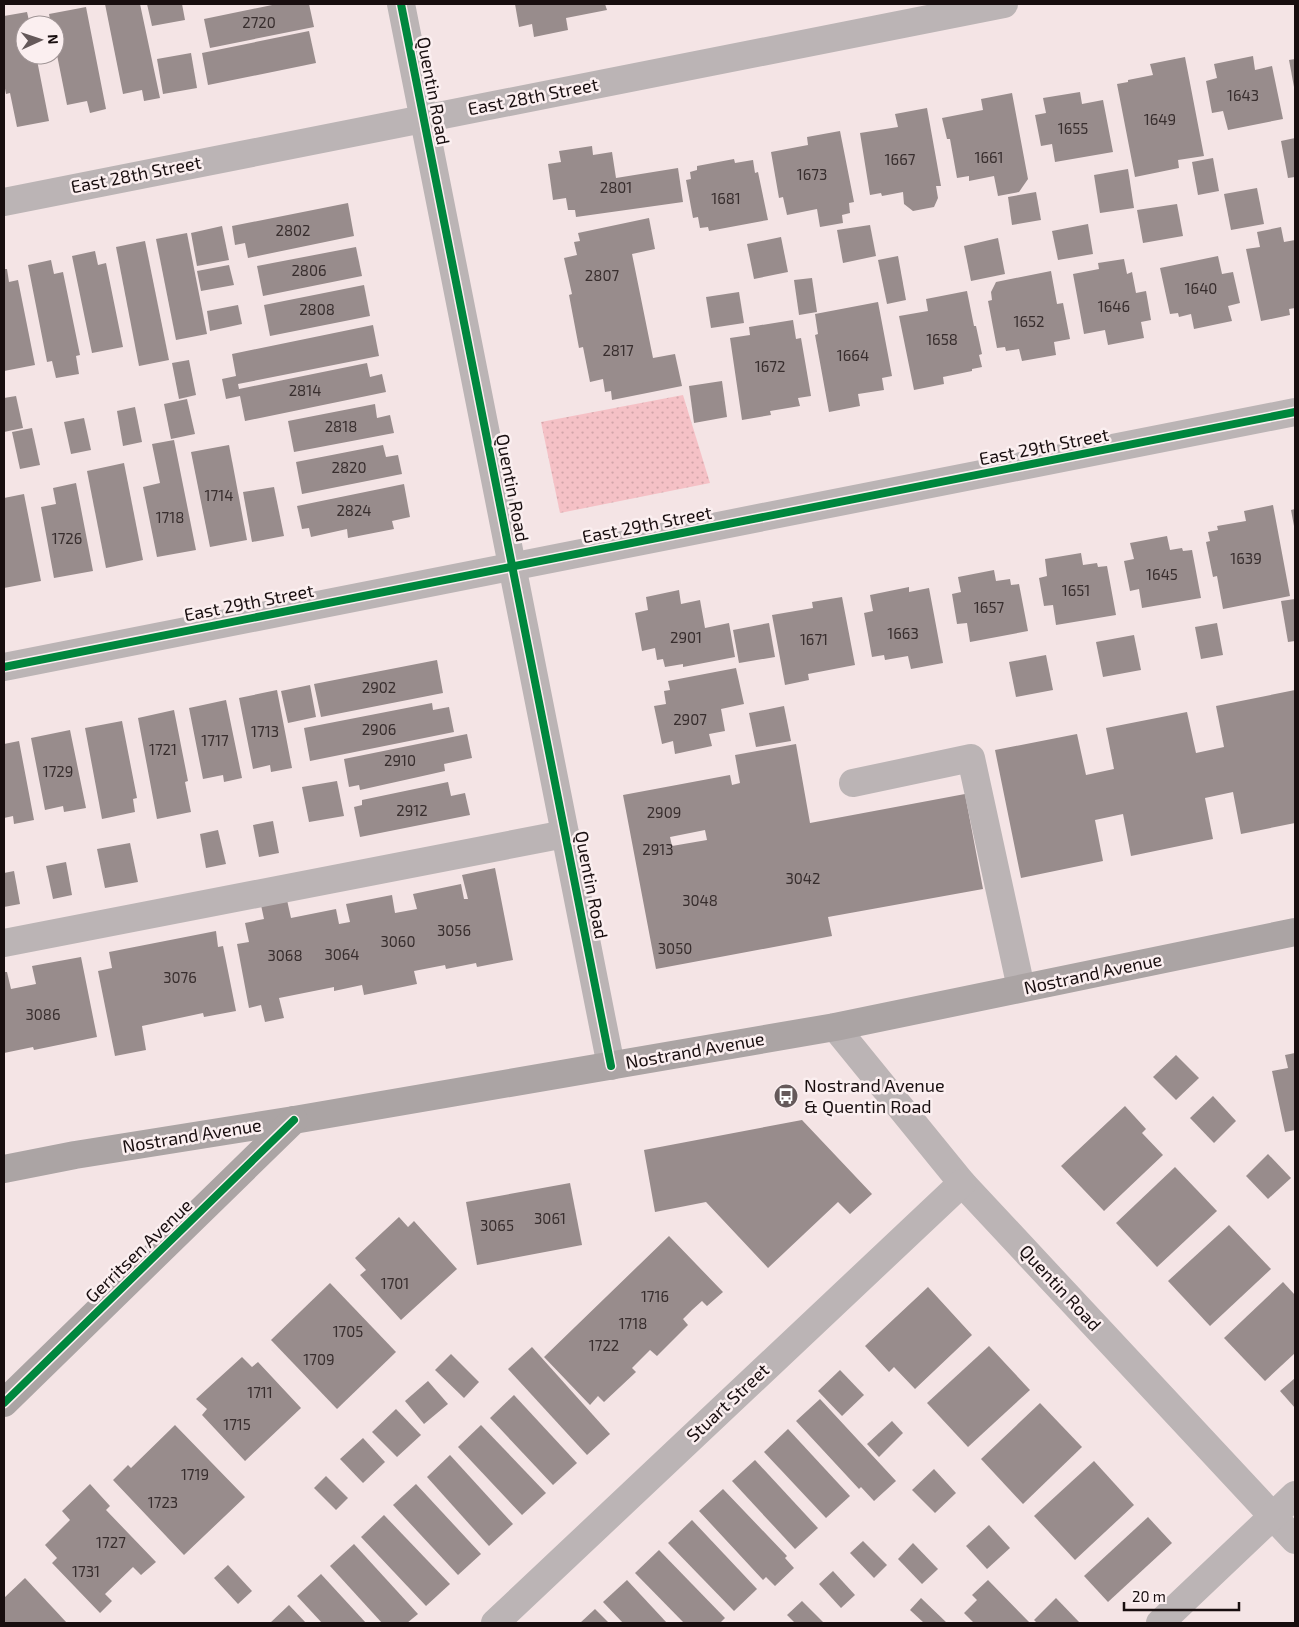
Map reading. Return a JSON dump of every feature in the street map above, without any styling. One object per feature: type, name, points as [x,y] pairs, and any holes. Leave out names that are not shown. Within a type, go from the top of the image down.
[{"type":"main road","name":"Nostrand Avenue","points":[[4,1169],[75,1155],[294,1120],[835,1027],[1295,932]]},
{"type":"main road","name":"Gerritsen Avenue","points":[[4,1402],[294,1120]]},
{"type":"street","name":"Quentin Road","points":[[401,4],[611,1066]]},
{"type":"street","name":"East 28th Street","points":[[4,202],[1004,4]]},
{"type":"street","name":"East 29th Street","points":[[4,667],[1295,412]]},
{"type":"street","points":[[853,783],[972,758],[1021,988]]},
{"type":"street","points":[[4,942],[565,834]]},
{"type":"street","name":"Quentin Road","points":[[835,1027],[962,1183],[1295,1540]]},
{"type":"street","name":"Stuart Street","points":[[495,1623],[962,1183]]},
{"type":"street","points":[[1160,1623],[1295,1495]]},
{"type":"shaded area","points":[[683,395],[710,483],[560,513],[541,422]]},
{"type":"building","points":[[105,4],[140,4],[160,98],[144,101],[142,90],[123,94]]},
{"type":"building","points":[[147,4],[182,4],[185,20],[152,26]]},
{"type":"building","points":[[277,4],[309,4],[314,27],[210,48],[204,19]]},
{"type":"building","points":[[515,4],[605,4],[607,10],[566,18],[568,30],[534,37],[532,24],[519,27]]},
{"type":"building","points":[[86,7],[106,109],[90,113],[87,101],[67,105],[59,65],[65,65],[65,15],[49,14]]},
{"type":"building","points":[[27,12],[28,15],[15,15],[15,65],[38,65],[49,121],[17,127],[10,93],[6,94],[4,83],[4,16]]},
{"type":"building","points":[[309,31],[316,63],[208,85],[202,53]]},
{"type":"building","points":[[191,53],[197,88],[163,94],[157,59]]},
{"type":"building","points":[[1253,56],[1255,70],[1272,66],[1283,119],[1228,130],[1223,111],[1212,113],[1206,81],[1217,78],[1214,64]]},
{"type":"building","points":[[1185,57],[1204,156],[1178,160],[1179,168],[1135,177],[1117,84],[1153,75],[1150,64]]},
{"type":"building","points":[[1295,59],[1295,87],[1294,87],[1289,60]]},
{"type":"building","points":[[1080,92],[1082,104],[1103,100],[1113,152],[1055,162],[1052,144],[1041,146],[1035,115],[1046,113],[1043,98]]},
{"type":"building","points":[[1012,93],[1028,179],[1019,192],[998,196],[994,176],[969,181],[969,176],[957,178],[950,139],[947,139],[942,118],[983,110],[981,99]]},
{"type":"building","points":[[927,108],[941,186],[936,186],[938,198],[934,207],[913,211],[904,204],[903,192],[882,196],[881,193],[870,195],[860,133],[898,127],[895,114]]},
{"type":"building","points":[[840,131],[854,202],[849,203],[850,213],[842,215],[843,223],[820,227],[817,209],[787,215],[783,197],[779,198],[771,152],[808,145],[807,137]]},
{"type":"building","points":[[1295,138],[1295,177],[1288,178],[1281,141]]},
{"type":"building","points":[[592,146],[593,155],[612,152],[616,178],[678,168],[683,202],[576,217],[575,210],[568,210],[566,198],[553,200],[548,164],[561,162],[559,151]]},
{"type":"building","points":[[1213,158],[1219,191],[1198,195],[1192,162]]},
{"type":"building","points":[[734,159],[735,163],[753,160],[755,173],[758,172],[768,220],[709,231],[708,227],[700,228],[698,217],[693,218],[686,180],[691,179],[690,172],[697,170],[697,166]]},
{"type":"building","points":[[1128,169],[1134,208],[1100,213],[1094,175]]},
{"type":"building","points":[[1257,188],[1264,224],[1231,230],[1224,194]]},
{"type":"building","points":[[1036,192],[1041,220],[1012,225],[1008,197]]},
{"type":"building","points":[[348,203],[354,236],[248,258],[245,243],[235,245],[232,226]]},
{"type":"building","points":[[1177,204],[1183,236],[1143,243],[1137,210]]},
{"type":"building","points":[[649,218],[655,249],[632,254],[653,358],[675,354],[682,386],[612,400],[611,391],[605,392],[603,379],[590,382],[583,347],[579,348],[569,295],[572,294],[564,258],[577,255],[574,242],[580,241],[578,233]]},
{"type":"building","points":[[1088,224],[1093,254],[1058,260],[1052,231]]},
{"type":"building","points":[[870,225],[876,256],[843,263],[837,230]]},
{"type":"building","points":[[222,226],[229,260],[197,266],[191,233]]},
{"type":"building","points":[[1281,227],[1284,242],[1295,240],[1295,308],[1289,309],[1290,315],[1261,321],[1246,249],[1260,247],[1257,232]]},
{"type":"building","points":[[187,233],[207,334],[176,340],[156,239]]},
{"type":"building","points":[[781,237],[788,272],[754,279],[747,244]]},
{"type":"building","points":[[998,238],[1005,274],[971,281],[964,246]]},
{"type":"building","points":[[145,241],[169,360],[139,366],[116,247]]},
{"type":"building","points":[[356,247],[362,276],[263,296],[257,266]]},
{"type":"building","points":[[95,251],[98,265],[106,263],[123,347],[92,353],[72,256]]},
{"type":"building","points":[[898,256],[906,300],[887,304],[878,260]]},
{"type":"building","points":[[1218,256],[1222,274],[1233,272],[1240,303],[1228,306],[1232,321],[1194,329],[1191,314],[1179,317],[1178,313],[1170,314],[1160,268]]},
{"type":"building","points":[[1124,259],[1127,274],[1132,272],[1136,293],[1146,291],[1151,320],[1141,322],[1144,338],[1108,345],[1105,330],[1084,334],[1073,274],[1099,269],[1098,263]]},
{"type":"building","points":[[51,260],[54,274],[63,272],[80,355],[76,356],[79,374],[56,378],[52,361],[47,362],[28,265]]},
{"type":"building","points":[[229,265],[234,285],[201,291],[197,271]]},
{"type":"building","points":[[4,269],[7,269],[9,282],[18,280],[35,365],[4,371]]},
{"type":"building","points":[[1051,271],[1057,304],[1063,303],[1070,339],[1054,342],[1056,355],[1022,361],[1019,349],[1006,351],[1005,347],[997,348],[988,301],[992,300],[991,292],[996,282]]},
{"type":"building","points":[[812,278],[817,312],[799,315],[794,280]]},
{"type":"building","points":[[364,285],[370,316],[270,336],[264,305]]},
{"type":"building","points":[[967,291],[982,354],[979,355],[982,367],[943,377],[944,384],[914,390],[899,316],[928,311],[926,299]]},
{"type":"building","points":[[739,292],[744,323],[711,328],[706,297]]},
{"type":"building","points":[[878,302],[892,376],[882,378],[884,390],[858,394],[860,406],[829,412],[815,335],[818,334],[815,314]]},
{"type":"building","points":[[238,305],[242,324],[210,331],[207,311]]},
{"type":"building","points":[[793,320],[796,339],[801,338],[811,396],[798,398],[800,406],[770,411],[771,415],[742,420],[730,338],[750,335],[749,327]]},
{"type":"building","points":[[373,325],[379,356],[238,384],[239,389],[367,363],[370,377],[382,374],[386,392],[245,421],[240,396],[226,399],[222,379],[236,376],[232,354]]},
{"type":"building","points":[[189,360],[196,395],[179,399],[172,363]]},
{"type":"building","points":[[722,381],[727,417],[694,423],[689,386]]},
{"type":"building","points":[[16,396],[23,428],[4,432],[4,398]]},
{"type":"building","points":[[187,399],[195,434],[171,439],[164,404]]},
{"type":"building","points":[[375,404],[377,418],[390,415],[394,433],[294,452],[288,421]]},
{"type":"building","points":[[135,407],[142,442],[123,446],[117,411]]},
{"type":"building","points":[[84,418],[91,450],[71,454],[64,422]]},
{"type":"building","points":[[32,428],[40,465],[20,469],[12,432]]},
{"type":"building","points":[[174,440],[196,550],[157,557],[143,487],[160,483],[152,444]]},
{"type":"building","points":[[229,445],[247,540],[210,547],[191,452]]},
{"type":"building","points":[[383,445],[386,457],[398,455],[402,474],[302,494],[296,462]]},
{"type":"building","points":[[124,463],[143,560],[106,568],[87,471]]},
{"type":"building","points":[[76,483],[93,571],[54,578],[41,507],[56,504],[53,488]]},
{"type":"building","points":[[404,484],[410,517],[392,521],[394,529],[348,538],[347,529],[311,537],[309,528],[302,529],[297,506]]},
{"type":"building","points":[[274,487],[284,536],[252,542],[243,492]]},
{"type":"building","points":[[24,494],[41,581],[4,588],[4,498]]},
{"type":"building","points":[[1273,505],[1290,596],[1223,609],[1217,576],[1213,577],[1206,542],[1210,541],[1208,532],[1218,530],[1217,526],[1246,521],[1244,511]]},
{"type":"building","points":[[1295,509],[1295,526],[1294,526],[1291,510]]},
{"type":"building","points":[[1167,536],[1170,550],[1182,548],[1183,551],[1192,550],[1201,598],[1142,608],[1139,589],[1130,591],[1124,561],[1134,559],[1130,543]]},
{"type":"building","points":[[1081,553],[1083,565],[1097,563],[1098,567],[1107,566],[1116,615],[1056,625],[1053,605],[1044,606],[1039,578],[1047,576],[1045,559]]},
{"type":"building","points":[[994,570],[996,581],[1010,579],[1011,585],[1019,584],[1028,631],[970,642],[967,623],[957,624],[952,594],[961,592],[958,577]]},
{"type":"building","points":[[909,587],[909,592],[929,588],[943,663],[911,669],[908,656],[885,660],[884,655],[872,657],[864,613],[873,611],[870,595]]},
{"type":"building","points":[[679,590],[681,604],[700,600],[705,628],[729,623],[735,657],[683,667],[683,664],[665,667],[663,659],[657,660],[655,648],[642,651],[635,613],[648,610],[646,597]]},
{"type":"building","points":[[842,597],[855,665],[808,674],[809,680],[785,685],[772,615],[813,608],[812,602]]},
{"type":"building","points":[[1295,599],[1295,641],[1288,642],[1281,601]]},
{"type":"building","points":[[769,623],[775,657],[739,663],[733,630]]},
{"type":"building","points":[[1217,623],[1223,655],[1201,659],[1195,627]]},
{"type":"building","points":[[1134,635],[1141,670],[1103,677],[1096,642]]},
{"type":"building","points":[[1046,655],[1053,690],[1016,697],[1009,662]]},
{"type":"building","points":[[437,660],[443,693],[321,717],[314,684]]},
{"type":"building","points":[[736,668],[744,704],[721,709],[725,731],[709,734],[712,746],[675,754],[673,741],[662,744],[654,706],[666,704],[664,691],[670,690],[668,681]]},
{"type":"building","points":[[310,685],[316,717],[288,723],[281,691]]},
{"type":"building","points":[[277,690],[292,768],[271,772],[270,765],[253,769],[239,698]]},
{"type":"building","points":[[1295,690],[1295,823],[1241,834],[1233,792],[1205,798],[1213,839],[1131,856],[1123,814],[1095,820],[1103,861],[1021,878],[995,750],[1077,734],[1086,775],[1114,769],[1106,728],[1187,712],[1196,753],[1224,747],[1216,706]]},
{"type":"building","points":[[226,700],[242,778],[224,782],[223,775],[203,779],[189,708]]},
{"type":"building","points":[[432,703],[433,710],[449,707],[454,732],[310,761],[304,728]]},
{"type":"building","points":[[784,706],[791,741],[756,747],[749,713]]},
{"type":"building","points":[[174,710],[188,781],[185,782],[191,812],[157,819],[138,718]]},
{"type":"building","points":[[122,721],[137,798],[133,799],[135,812],[102,819],[85,728]]},
{"type":"building","points":[[70,730],[86,808],[64,812],[63,806],[45,810],[31,738]]},
{"type":"building","points":[[467,734],[472,758],[444,764],[445,771],[360,790],[359,785],[349,787],[344,759]]},
{"type":"building","points":[[19,741],[34,820],[14,824],[13,816],[4,818],[4,744]]},
{"type":"building","points":[[796,744],[810,823],[965,794],[983,889],[828,917],[832,936],[656,969],[623,795],[730,775],[732,785],[740,783],[735,755]],"holes":[[[705,830],[707,840],[672,846],[670,837]]]},
{"type":"building","points":[[337,781],[344,816],[309,822],[302,787]]},
{"type":"building","points":[[448,782],[451,796],[465,793],[470,815],[360,837],[354,807],[362,805],[362,800]]},
{"type":"building","points":[[273,821],[279,853],[259,857],[253,825]]},
{"type":"building","points":[[218,830],[226,864],[206,868],[200,834]]},
{"type":"building","points":[[130,843],[138,882],[105,888],[97,849]]},
{"type":"building","points":[[66,862],[72,895],[53,899],[46,866]]},
{"type":"building","points":[[495,868],[513,960],[477,967],[476,963],[446,969],[445,965],[414,971],[417,984],[364,995],[362,985],[334,991],[334,987],[279,998],[284,1018],[265,1022],[261,1005],[249,1008],[237,944],[249,942],[245,923],[264,919],[261,905],[287,900],[291,918],[336,909],[339,924],[350,922],[346,904],[392,895],[395,913],[417,909],[413,894],[461,884],[464,899],[468,899],[462,875]]},
{"type":"building","points":[[14,871],[20,904],[4,907],[4,873]]},
{"type":"building","points":[[216,931],[218,947],[223,946],[236,1011],[204,1017],[203,1013],[142,1026],[146,1050],[115,1056],[98,971],[112,968],[109,952]]},
{"type":"building","points":[[81,957],[97,1037],[34,1050],[33,1047],[4,1053],[4,972],[7,972],[11,989],[36,984],[32,966]]},
{"type":"building","points":[[1295,1053],[1295,1130],[1285,1132],[1272,1071],[1288,1068],[1285,1055]]},
{"type":"building","points":[[1176,1055],[1199,1078],[1176,1100],[1153,1077]]},
{"type":"building","points":[[1213,1096],[1236,1121],[1214,1143],[1190,1118]]},
{"type":"building","points":[[1125,1106],[1146,1129],[1142,1133],[1163,1155],[1104,1211],[1061,1166]]},
{"type":"building","points":[[802,1120],[872,1194],[850,1214],[838,1202],[768,1268],[706,1202],[655,1212],[644,1150]]},
{"type":"building","points":[[1268,1154],[1291,1178],[1268,1199],[1246,1176]]},
{"type":"building","points":[[1175,1167],[1217,1211],[1157,1267],[1116,1223]]},
{"type":"building","points":[[570,1183],[582,1245],[477,1265],[466,1202]]},
{"type":"building","points":[[399,1217],[408,1227],[414,1221],[457,1269],[401,1320],[360,1275],[366,1270],[355,1258]]},
{"type":"building","points":[[1229,1225],[1271,1269],[1210,1326],[1168,1281]]},
{"type":"building","points":[[669,1236],[723,1292],[707,1306],[702,1301],[692,1310],[683,1319],[688,1325],[657,1356],[650,1350],[632,1368],[636,1372],[604,1402],[598,1396],[590,1405],[544,1357]]},
{"type":"building","points":[[1283,1282],[1295,1295],[1295,1353],[1265,1381],[1224,1338]]},
{"type":"building","points":[[330,1283],[396,1352],[337,1409],[271,1340]]},
{"type":"building","points":[[928,1287],[972,1335],[915,1389],[894,1367],[889,1372],[865,1346]]},
{"type":"building","points":[[989,1346],[1030,1390],[968,1447],[927,1403]]},
{"type":"building","points":[[532,1347],[610,1434],[587,1455],[508,1369]]},
{"type":"building","points":[[451,1354],[479,1382],[464,1398],[435,1370]]},
{"type":"building","points":[[242,1357],[252,1367],[258,1362],[301,1408],[245,1461],[202,1415],[207,1409],[196,1399]]},
{"type":"building","points":[[840,1370],[864,1395],[842,1416],[818,1391]]},
{"type":"building","points":[[1295,1378],[1295,1408],[1280,1391]]},
{"type":"building","points":[[428,1381],[448,1404],[424,1424],[405,1401]]},
{"type":"building","points":[[514,1395],[577,1463],[553,1485],[490,1418]]},
{"type":"building","points":[[820,1399],[896,1481],[874,1501],[861,1487],[859,1489],[796,1421]]},
{"type":"building","points":[[1040,1403],[1082,1447],[1023,1504],[981,1459]]},
{"type":"building","points":[[396,1409],[421,1435],[397,1457],[372,1432]]},
{"type":"building","points":[[892,1421],[903,1433],[879,1457],[867,1444]]},
{"type":"building","points":[[175,1425],[245,1497],[184,1555],[113,1480],[128,1465],[131,1468]]},
{"type":"building","points":[[481,1425],[546,1493],[522,1515],[458,1447]]},
{"type":"building","points":[[788,1429],[850,1496],[826,1518],[764,1452]]},
{"type":"building","points":[[363,1438],[385,1462],[363,1483],[340,1459]]},
{"type":"building","points":[[450,1455],[513,1524],[489,1546],[427,1477]]},
{"type":"building","points":[[755,1460],[818,1528],[795,1549],[732,1481]]},
{"type":"building","points":[[1094,1461],[1134,1505],[1075,1560],[1034,1516]]},
{"type":"building","points":[[934,1469],[956,1493],[935,1513],[912,1490]]},
{"type":"building","points":[[326,1476],[348,1498],[336,1510],[314,1488]]},
{"type":"building","points":[[90,1484],[110,1506],[106,1510],[156,1562],[141,1575],[133,1567],[105,1594],[112,1601],[100,1613],[52,1563],[57,1558],[45,1545],[70,1520],[62,1511]]},
{"type":"building","points":[[416,1484],[481,1554],[458,1575],[393,1505]]},
{"type":"building","points":[[723,1489],[787,1556],[785,1558],[794,1568],[775,1586],[766,1577],[763,1580],[699,1511]]},
{"type":"building","points":[[384,1515],[450,1584],[426,1606],[361,1537]]},
{"type":"building","points":[[1148,1517],[1172,1543],[1108,1602],[1084,1576]]},
{"type":"building","points":[[692,1520],[757,1589],[734,1611],[668,1543]]},
{"type":"building","points":[[989,1525],[1010,1548],[987,1569],[966,1546]]},
{"type":"building","points":[[863,1541],[887,1565],[874,1578],[850,1553]]},
{"type":"building","points":[[913,1543],[938,1569],[922,1584],[898,1559]]},
{"type":"building","points":[[354,1544],[418,1614],[407,1623],[382,1623],[330,1566]]},
{"type":"building","points":[[659,1550],[725,1618],[720,1623],[684,1623],[635,1573]]},
{"type":"building","points":[[228,1565],[252,1591],[238,1604],[214,1578]]},
{"type":"building","points":[[833,1571],[855,1595],[841,1608],[819,1584]]},
{"type":"building","points":[[321,1574],[366,1623],[322,1623],[297,1596]]},
{"type":"building","points":[[25,1578],[67,1623],[4,1623],[4,1598]]},
{"type":"building","points":[[627,1580],[667,1623],[623,1623],[603,1602]]},
{"type":"building","points":[[988,1580],[1030,1623],[974,1623],[964,1613],[977,1600],[972,1595]]},
{"type":"building","points":[[921,1598],[947,1623],[924,1623],[910,1610]]},
{"type":"building","points":[[1056,1598],[1080,1623],[1037,1623],[1034,1620]]},
{"type":"building","points":[[802,1601],[824,1623],[795,1623],[787,1615]]},
{"type":"building","points":[[289,1605],[306,1623],[270,1623]]},
{"type":"building","points":[[595,1609],[609,1623],[580,1623]]},
{"type":"cycle path","points":[[401,4],[611,1066]]},
{"type":"cycle path","points":[[4,667],[1295,412]]},
{"type":"cycle path","points":[[4,1403],[294,1120]]},
{"type":"place","name":"Nostrand Avenue & Quentin Road","points":[[786,1096]]}]
